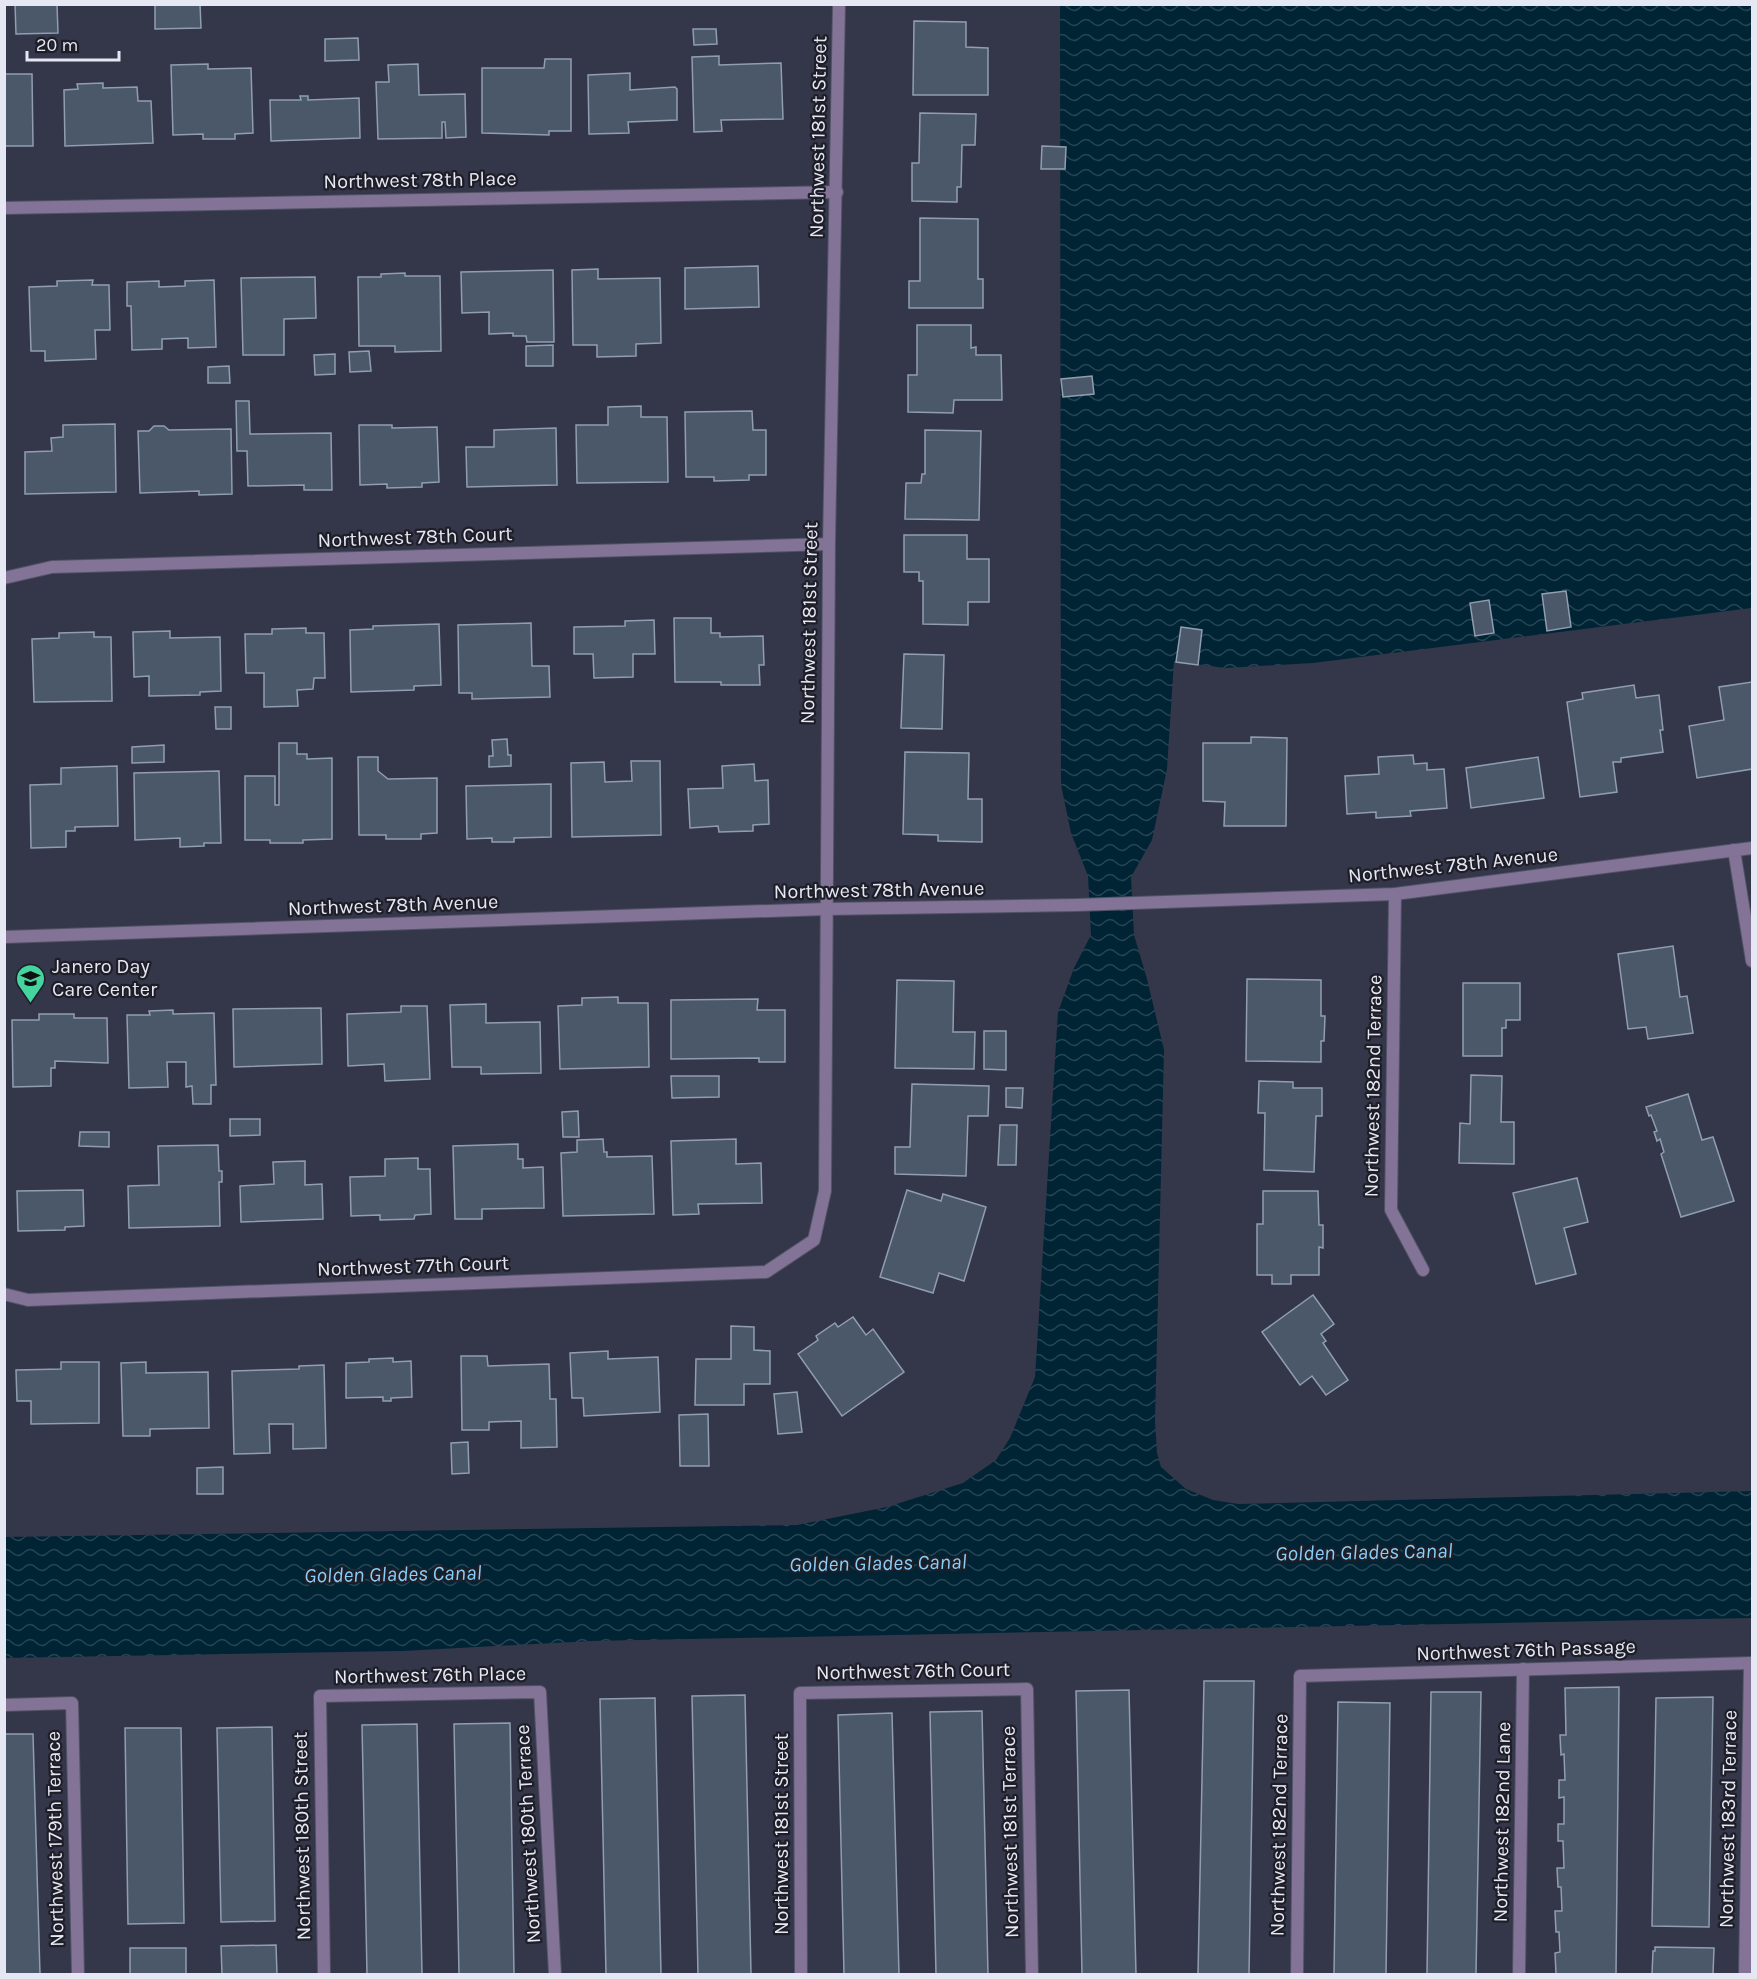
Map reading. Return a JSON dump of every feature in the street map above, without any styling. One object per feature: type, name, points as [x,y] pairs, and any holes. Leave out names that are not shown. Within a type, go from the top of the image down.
[{"type":"street","name":"Northwest 181st Street","points":[[814,1240],[825,1191],[829,544],[839,4]]},
{"type":"street","name":"Northwest 78th Place","points":[[4,208],[837,192]]},
{"type":"street","name":"Northwest 78th Court","points":[[4,578],[52,567],[829,544]]},
{"type":"street","name":"Northwest 78th Avenue","points":[[4,937],[826,909],[1077,905],[1395,894],[1752,848]]},
{"type":"street","points":[[1734,850],[1752,961]]},
{"type":"street","name":"Northwest 182nd Terrace","points":[[1395,894],[1391,1210],[1423,1270]]},
{"type":"street","name":"Northwest 77th Court","points":[[4,1294],[28,1300],[766,1272],[814,1240]]},
{"type":"street","name":"Northwest 76th Passage","points":[[1300,1676],[1751,1663]]},
{"type":"street","name":"Northwest 183rd Terrace","points":[[1745,1974],[1751,1663]]},
{"type":"street","name":"Northwest 182nd Lane","points":[[1519,1974],[1523,1669]]},
{"type":"street","name":"Northwest 182nd Terrace","points":[[1297,1974],[1300,1676]]},
{"type":"street","name":"Northwest 76th Court","points":[[800,1693],[1027,1689]]},
{"type":"street","name":"Northwest 181st Terrace","points":[[1027,1689],[1032,1974]]},
{"type":"street","name":"Northwest 76th Place","points":[[320,1696],[540,1692]]},
{"type":"street","name":"Northwest 180th Terrace","points":[[540,1692],[555,1974]]},
{"type":"street","name":"Northwest 181st Street","points":[[800,1693],[801,1974]]},
{"type":"street","name":"Northwest 180th Street","points":[[320,1696],[324,1974]]},
{"type":"street","name":"Northwest 179th Terrace","points":[[4,1705],[72,1703],[78,1974]]},
{"type":"water","name":"Golden Glades Canal","points":[[1060,5],[1752,5],[1752,608],[1313,663],[1225,668],[1174,661],[1167,769],[1152,840],[1131,877],[1134,935],[1164,1050],[1155,1421],[1157,1453],[1161,1467],[1186,1489],[1213,1500],[1238,1504],[1752,1491],[1752,1618],[592,1641],[403,1651],[5,1658],[4,1537],[797,1525],[887,1507],[963,1483],[996,1460],[1010,1438],[1035,1377],[1058,1012],[1074,968],[1091,935],[1088,876],[1071,833],[1061,785]]},
{"type":"building","points":[[15,4],[57,4],[58,33],[16,34]]},
{"type":"building","points":[[155,4],[200,4],[201,28],[155,29]]},
{"type":"building","points":[[914,21],[966,22],[966,47],[988,48],[988,95],[913,95]]},
{"type":"building","points":[[693,29],[716,29],[717,44],[694,45]]},
{"type":"building","points":[[358,38],[359,60],[325,61],[325,39]]},
{"type":"building","points":[[719,56],[719,65],[781,63],[783,119],[721,120],[722,131],[694,132],[692,57]]},
{"type":"building","points":[[545,59],[571,59],[571,131],[549,131],[549,135],[482,133],[482,68],[544,68]]},
{"type":"building","points":[[208,64],[208,69],[251,68],[253,133],[235,134],[235,139],[203,139],[203,134],[173,135],[171,65]]},
{"type":"building","points":[[418,64],[419,95],[465,94],[466,137],[446,138],[445,122],[442,122],[442,138],[378,139],[376,82],[389,82],[388,65]]},
{"type":"building","points":[[630,73],[630,90],[675,87],[677,89],[677,120],[628,122],[629,133],[589,134],[588,75]]},
{"type":"building","points":[[4,74],[32,74],[33,146],[4,146]]},
{"type":"building","points":[[103,83],[103,88],[137,87],[138,101],[151,101],[153,143],[65,146],[64,90],[78,89],[77,84]]},
{"type":"building","points":[[300,96],[308,96],[308,100],[359,98],[360,138],[271,141],[270,100],[301,100]]},
{"type":"building","points":[[920,113],[976,114],[975,145],[962,145],[961,187],[957,187],[957,202],[912,201],[912,163],[919,163]]},
{"type":"building","points":[[1042,146],[1066,147],[1065,169],[1041,169]]},
{"type":"building","points":[[920,218],[978,219],[978,279],[983,279],[983,308],[909,308],[909,281],[920,281]]},
{"type":"building","points":[[758,266],[759,307],[685,309],[685,268]]},
{"type":"building","points":[[598,269],[598,279],[660,278],[661,343],[636,344],[636,356],[597,357],[597,345],[573,345],[572,270]]},
{"type":"building","points":[[553,270],[554,342],[527,342],[526,336],[513,336],[513,333],[489,334],[489,312],[462,313],[461,272]]},
{"type":"building","points":[[405,273],[405,276],[440,276],[441,351],[395,352],[395,346],[359,346],[358,277],[381,277],[381,274]]},
{"type":"building","points":[[315,277],[316,318],[284,319],[284,355],[243,355],[241,278]]},
{"type":"building","points":[[93,280],[92,285],[109,285],[110,330],[95,330],[96,359],[45,361],[45,351],[31,351],[29,287],[57,286],[57,281]]},
{"type":"building","points":[[214,280],[216,347],[188,348],[188,338],[162,339],[162,349],[132,350],[131,306],[127,306],[127,282],[159,281],[159,287],[185,286],[185,281]]},
{"type":"building","points":[[917,325],[971,325],[971,348],[976,347],[976,355],[1001,355],[1002,400],[954,400],[953,413],[908,412],[908,375],[917,375]]},
{"type":"building","points":[[553,345],[553,366],[526,366],[526,346]]},
{"type":"building","points":[[369,351],[371,371],[350,372],[349,352]]},
{"type":"building","points":[[335,354],[335,374],[315,375],[314,355]]},
{"type":"building","points":[[229,366],[230,383],[208,383],[208,367]]},
{"type":"building","points":[[1092,376],[1094,394],[1063,397],[1061,379]]},
{"type":"building","points":[[236,401],[249,401],[250,434],[331,433],[332,490],[304,490],[304,485],[248,486],[247,451],[237,451]]},
{"type":"building","points":[[641,406],[641,417],[667,417],[668,482],[577,483],[576,425],[608,425],[608,407]]},
{"type":"building","points":[[752,411],[753,430],[766,430],[766,475],[749,475],[749,480],[714,481],[714,477],[686,477],[685,412]]},
{"type":"building","points":[[115,424],[116,492],[25,494],[25,452],[52,451],[51,438],[63,437],[63,425]]},
{"type":"building","points":[[359,425],[392,425],[392,428],[437,427],[439,482],[422,483],[422,487],[387,488],[387,484],[360,485]]},
{"type":"building","points":[[154,426],[164,426],[169,430],[231,429],[232,494],[199,495],[199,491],[140,493],[138,431],[149,431]]},
{"type":"building","points":[[556,428],[557,485],[467,487],[466,447],[494,447],[494,430]]},
{"type":"building","points":[[925,430],[981,431],[979,520],[905,519],[906,483],[921,483],[922,474],[925,474]]},
{"type":"building","points":[[904,535],[967,535],[967,559],[989,559],[989,602],[968,602],[968,625],[923,624],[923,581],[919,581],[919,572],[904,572]]},
{"type":"building","points":[[1566,591],[1571,627],[1547,631],[1542,594]]},
{"type":"building","points":[[1489,600],[1494,633],[1475,636],[1470,603]]},
{"type":"building","points":[[674,618],[711,618],[711,633],[720,633],[720,637],[763,636],[764,665],[759,665],[760,685],[675,682]]},
{"type":"building","points":[[654,620],[655,654],[633,654],[633,677],[594,678],[593,654],[574,654],[574,627],[625,626],[625,621]]},
{"type":"building","points":[[531,623],[532,666],[549,666],[550,697],[472,699],[472,693],[459,693],[458,625]]},
{"type":"building","points":[[439,624],[441,685],[414,686],[414,690],[351,692],[350,630],[373,629],[373,626]]},
{"type":"building","points":[[1181,627],[1202,630],[1198,665],[1176,662]]},
{"type":"building","points":[[306,628],[306,633],[324,633],[325,678],[314,678],[313,689],[297,690],[298,706],[264,707],[264,673],[246,673],[245,634],[272,634],[272,629]]},
{"type":"building","points":[[170,631],[170,638],[220,637],[221,691],[200,692],[200,695],[149,696],[149,676],[134,677],[133,632]]},
{"type":"building","points":[[94,632],[94,637],[111,637],[112,701],[34,702],[32,639],[59,638],[59,633]]},
{"type":"building","points":[[904,654],[944,655],[942,729],[901,728]]},
{"type":"building","points":[[1752,682],[1752,769],[1697,778],[1689,726],[1724,720],[1719,687]]},
{"type":"building","points":[[1634,685],[1636,698],[1659,695],[1663,752],[1621,758],[1621,762],[1613,762],[1617,792],[1580,797],[1567,702],[1583,699],[1582,693]]},
{"type":"building","points":[[215,707],[231,707],[231,729],[216,729]]},
{"type":"building","points":[[1251,737],[1287,738],[1286,826],[1224,826],[1225,802],[1203,801],[1203,743],[1251,743]]},
{"type":"building","points":[[507,739],[511,766],[489,767],[489,756],[493,756],[492,740]]},
{"type":"building","points":[[279,743],[297,743],[297,754],[307,754],[307,759],[332,758],[332,839],[303,840],[303,843],[245,840],[245,776],[275,776],[275,805],[279,805]]},
{"type":"building","points":[[164,745],[164,762],[132,763],[132,747]]},
{"type":"building","points":[[905,752],[969,753],[968,799],[982,799],[982,842],[938,841],[938,835],[903,834]]},
{"type":"building","points":[[1413,755],[1414,764],[1427,763],[1427,770],[1444,769],[1447,808],[1410,811],[1411,816],[1376,818],[1376,812],[1347,814],[1345,776],[1379,774],[1378,757]]},
{"type":"building","points":[[358,757],[378,757],[378,771],[388,779],[437,778],[437,833],[421,834],[421,839],[386,839],[386,835],[359,835]]},
{"type":"building","points":[[1538,757],[1544,798],[1471,808],[1466,768]]},
{"type":"building","points":[[631,761],[660,761],[661,835],[572,837],[571,763],[604,762],[605,782],[632,781]]},
{"type":"building","points":[[754,764],[755,781],[768,780],[769,824],[753,825],[753,831],[719,832],[718,826],[690,828],[688,789],[723,788],[722,766]]},
{"type":"building","points":[[117,766],[118,826],[75,827],[75,831],[66,831],[66,847],[31,848],[30,785],[61,784],[61,768]]},
{"type":"building","points":[[219,771],[221,843],[180,847],[180,838],[135,840],[134,773]]},
{"type":"building","points":[[551,784],[551,837],[514,838],[514,842],[492,842],[492,838],[467,839],[466,786]]},
{"type":"building","points":[[1673,946],[1680,997],[1687,996],[1693,1033],[1648,1039],[1646,1027],[1628,1029],[1618,954]]},
{"type":"building","points":[[1247,979],[1321,980],[1321,1016],[1325,1016],[1324,1041],[1321,1041],[1321,1062],[1246,1061]]},
{"type":"building","points":[[897,980],[954,981],[953,1032],[975,1032],[974,1069],[895,1068]]},
{"type":"building","points":[[1463,983],[1520,983],[1520,1020],[1506,1020],[1506,1028],[1502,1028],[1502,1056],[1463,1056]]},
{"type":"building","points":[[618,997],[618,1003],[648,1003],[649,1067],[560,1069],[558,1006],[582,1005],[582,998]]},
{"type":"building","points":[[758,999],[757,1010],[785,1010],[785,1062],[759,1062],[759,1058],[671,1059],[671,1000]]},
{"type":"building","points":[[486,1004],[486,1023],[540,1022],[541,1073],[481,1074],[481,1067],[452,1067],[450,1005]]},
{"type":"building","points":[[401,1006],[427,1006],[430,1079],[385,1081],[384,1064],[348,1066],[347,1014],[401,1012]]},
{"type":"building","points":[[321,1008],[322,1064],[234,1067],[233,1009]]},
{"type":"building","points":[[173,1010],[173,1014],[214,1013],[216,1085],[211,1085],[211,1104],[193,1104],[192,1086],[186,1087],[186,1062],[167,1062],[168,1087],[129,1088],[127,1015],[150,1015],[149,1011]]},
{"type":"building","points":[[39,1014],[74,1014],[74,1018],[107,1018],[108,1063],[55,1061],[55,1068],[51,1068],[51,1086],[13,1087],[12,1020],[39,1020]]},
{"type":"building","points":[[984,1031],[1006,1031],[1006,1070],[984,1069]]},
{"type":"building","points":[[1471,1075],[1502,1076],[1501,1122],[1514,1122],[1514,1164],[1459,1163],[1460,1123],[1470,1124]]},
{"type":"building","points":[[671,1076],[719,1076],[719,1097],[672,1098]]},
{"type":"building","points":[[1259,1081],[1293,1082],[1293,1088],[1322,1088],[1322,1116],[1316,1116],[1314,1172],[1264,1170],[1265,1113],[1258,1113]]},
{"type":"building","points":[[912,1084],[989,1086],[988,1116],[968,1116],[966,1176],[895,1174],[895,1147],[910,1147]]},
{"type":"building","points":[[1006,1088],[1023,1088],[1022,1108],[1006,1107]]},
{"type":"building","points":[[1688,1094],[1702,1140],[1713,1137],[1734,1201],[1681,1217],[1661,1154],[1664,1152],[1660,1139],[1657,1141],[1654,1132],[1657,1131],[1646,1107]]},
{"type":"building","points":[[578,1111],[579,1137],[563,1137],[562,1112]]},
{"type":"building","points":[[230,1119],[260,1119],[260,1135],[230,1136]]},
{"type":"building","points":[[1000,1125],[1017,1125],[1016,1165],[998,1165]]},
{"type":"building","points":[[80,1132],[109,1132],[109,1147],[79,1146]]},
{"type":"building","points":[[603,1139],[604,1152],[607,1152],[607,1157],[652,1156],[654,1214],[563,1216],[561,1153],[577,1152],[577,1140]]},
{"type":"building","points":[[736,1139],[736,1164],[761,1163],[762,1203],[698,1204],[699,1214],[673,1215],[671,1141]]},
{"type":"building","points":[[518,1144],[518,1159],[523,1159],[523,1168],[543,1167],[544,1208],[482,1209],[482,1219],[455,1219],[453,1146]]},
{"type":"building","points":[[218,1145],[219,1171],[222,1171],[222,1182],[219,1182],[220,1226],[129,1228],[128,1186],[159,1185],[158,1146]]},
{"type":"building","points":[[418,1158],[418,1169],[430,1169],[431,1214],[415,1215],[414,1219],[380,1220],[380,1215],[351,1216],[350,1177],[385,1176],[385,1159]]},
{"type":"building","points":[[305,1161],[305,1185],[322,1184],[323,1219],[241,1222],[240,1186],[274,1184],[273,1162]]},
{"type":"building","points":[[1577,1178],[1588,1222],[1564,1228],[1576,1274],[1536,1284],[1513,1193]]},
{"type":"building","points":[[83,1190],[84,1226],[65,1227],[65,1230],[18,1231],[17,1191]]},
{"type":"building","points":[[907,1190],[941,1201],[943,1194],[986,1207],[964,1281],[939,1273],[933,1293],[880,1277]]},
{"type":"building","points":[[1263,1191],[1318,1191],[1319,1225],[1323,1225],[1323,1248],[1319,1247],[1319,1275],[1291,1275],[1291,1284],[1272,1284],[1272,1275],[1257,1275],[1257,1224],[1263,1224]]},
{"type":"building","points":[[1313,1295],[1334,1324],[1321,1334],[1326,1341],[1323,1343],[1348,1380],[1326,1395],[1312,1376],[1300,1385],[1262,1332]]},
{"type":"building","points":[[853,1317],[866,1335],[873,1329],[904,1372],[842,1416],[798,1354],[818,1340],[816,1336],[835,1323],[838,1327]]},
{"type":"building","points":[[731,1326],[754,1327],[754,1350],[770,1351],[770,1384],[744,1384],[744,1405],[695,1405],[696,1359],[731,1359]]},
{"type":"building","points":[[608,1351],[608,1359],[658,1357],[660,1412],[584,1416],[583,1398],[572,1398],[570,1353]]},
{"type":"building","points":[[461,1356],[487,1356],[488,1366],[549,1364],[550,1399],[556,1399],[557,1447],[521,1448],[521,1421],[489,1422],[489,1430],[462,1430]]},
{"type":"building","points":[[393,1358],[393,1362],[411,1361],[412,1397],[391,1398],[391,1401],[383,1401],[383,1397],[346,1398],[346,1363]]},
{"type":"building","points":[[61,1362],[99,1362],[99,1423],[31,1424],[31,1401],[17,1401],[16,1370],[61,1369]]},
{"type":"building","points":[[146,1362],[146,1373],[208,1372],[209,1428],[150,1429],[150,1436],[123,1436],[121,1363]]},
{"type":"building","points":[[324,1365],[326,1448],[293,1449],[293,1424],[269,1424],[270,1453],[234,1454],[232,1371],[299,1369],[299,1366]]},
{"type":"building","points":[[797,1392],[802,1432],[778,1434],[774,1394]]},
{"type":"building","points":[[708,1414],[709,1466],[680,1466],[679,1415]]},
{"type":"building","points":[[468,1442],[469,1473],[452,1474],[451,1443]]},
{"type":"building","points":[[223,1467],[223,1494],[197,1494],[197,1468]]},
{"type":"building","points":[[1204,1681],[1254,1681],[1249,1974],[1198,1974]]},
{"type":"building","points":[[1619,1687],[1616,1974],[1556,1974],[1555,1953],[1560,1952],[1555,1911],[1562,1911],[1557,1868],[1564,1868],[1563,1841],[1558,1841],[1558,1824],[1564,1824],[1564,1797],[1559,1798],[1559,1780],[1565,1780],[1564,1754],[1561,1755],[1560,1735],[1566,1735],[1565,1688]]},
{"type":"building","points":[[1129,1690],[1136,1974],[1082,1974],[1076,1691]]},
{"type":"building","points":[[1431,1692],[1481,1692],[1476,1974],[1427,1974]]},
{"type":"building","points":[[745,1695],[751,1974],[698,1974],[692,1696]]},
{"type":"building","points":[[1713,1697],[1709,1927],[1652,1926],[1656,1698]]},
{"type":"building","points":[[655,1698],[661,1974],[606,1974],[600,1699]]},
{"type":"building","points":[[1338,1702],[1390,1703],[1386,1974],[1334,1974]]},
{"type":"building","points":[[982,1711],[988,1974],[936,1974],[930,1712]]},
{"type":"building","points":[[892,1713],[899,1974],[844,1974],[838,1715]]},
{"type":"building","points":[[510,1723],[514,1974],[459,1974],[454,1724]]},
{"type":"building","points":[[417,1724],[422,1974],[367,1974],[362,1725]]},
{"type":"building","points":[[272,1727],[275,1921],[221,1922],[217,1728]]},
{"type":"building","points":[[125,1728],[181,1728],[184,1923],[128,1924]]},
{"type":"building","points":[[4,1734],[33,1734],[40,1974],[4,1974]]},
{"type":"building","points":[[276,1945],[277,1974],[222,1974],[221,1946]]},
{"type":"building","points":[[1655,1947],[1714,1948],[1713,1974],[1652,1974]]},
{"type":"building","points":[[130,1948],[186,1948],[186,1974],[130,1974]]},
{"type":"place","name":"Janero Day Care Center","points":[[31,1004]]}]
